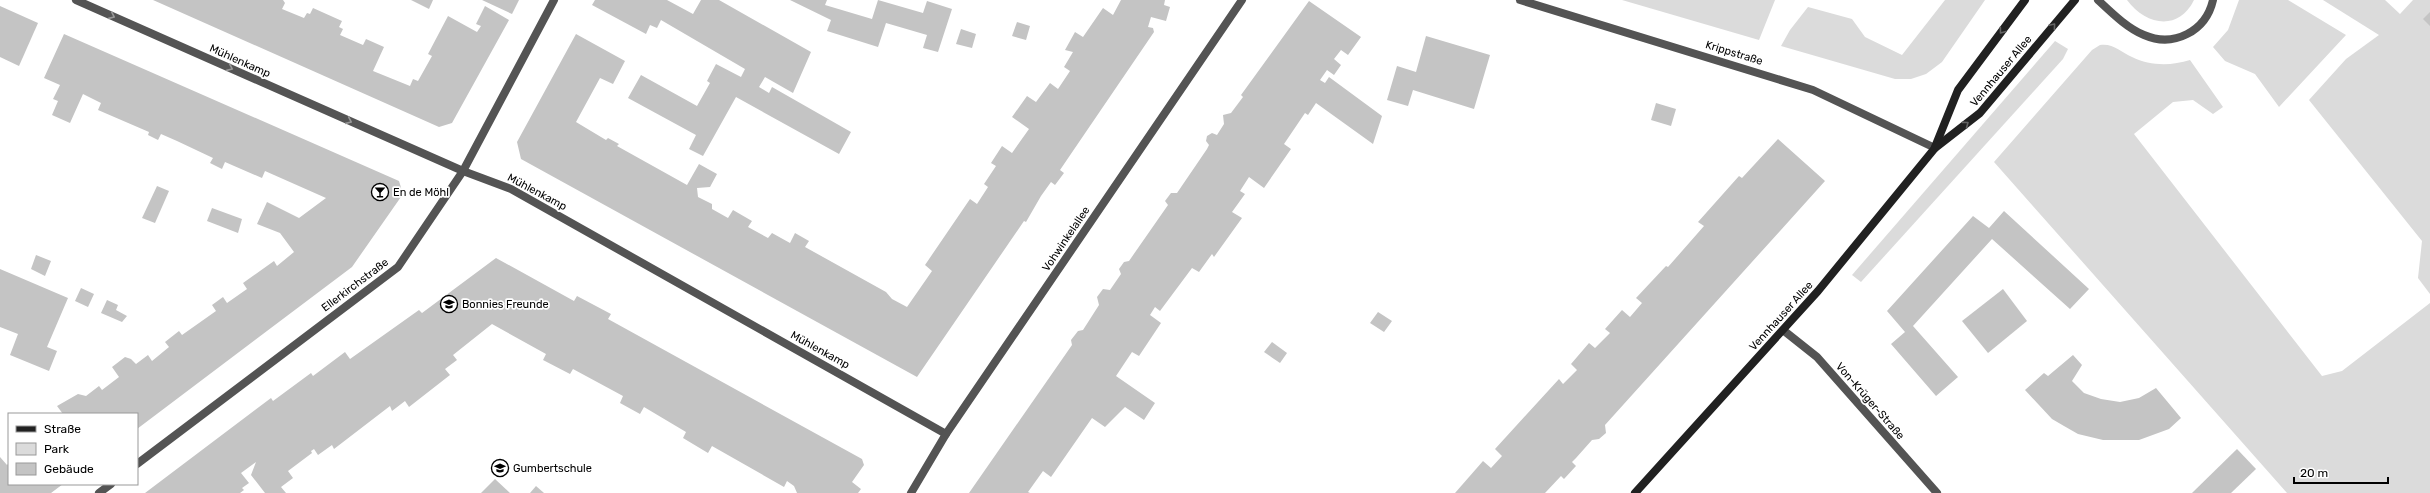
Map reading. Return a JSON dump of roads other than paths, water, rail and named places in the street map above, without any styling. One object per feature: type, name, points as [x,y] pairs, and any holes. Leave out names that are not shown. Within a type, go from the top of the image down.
[{"type":"main road","name":"Vennhauser Allee","points":[[1935,148],[1958,90],[2025,0]]},
{"type":"main road","name":"Vennhauser Allee","points":[[1635,493],[1836,270],[1935,148],[1980,113],[2075,0]]},
{"type":"street","name":"Mühlenkamp","points":[[76,0],[462,171],[511,189],[946,434]]},
{"type":"street","name":"Ellerkirchstraße","points":[[138,463],[398,267],[462,171],[554,0]]},
{"type":"street","name":"Vohwinkelallee","points":[[911,493],[946,434],[1242,0]]},
{"type":"street","name":"Krippstraße","points":[[1520,0],[1571,14],[1813,90],[1935,148]]},
{"type":"street","points":[[2098,0],[2130,27],[2145,36],[2172,39],[2189,35],[2201,24],[2210,10],[2212,0]]},
{"type":"street","name":"Von-Krüger-Straße","points":[[1783,330],[1817,357],[1936,493]]},
{"type":"street","points":[[99,493],[110,485]]},
{"type":"place","name":"En de Möhl","points":[[380,192]]},
{"type":"place","name":"Bonnies Freunde","points":[[449,304]]},
{"type":"place","name":"Gumbertschule","points":[[500,468]]}]
